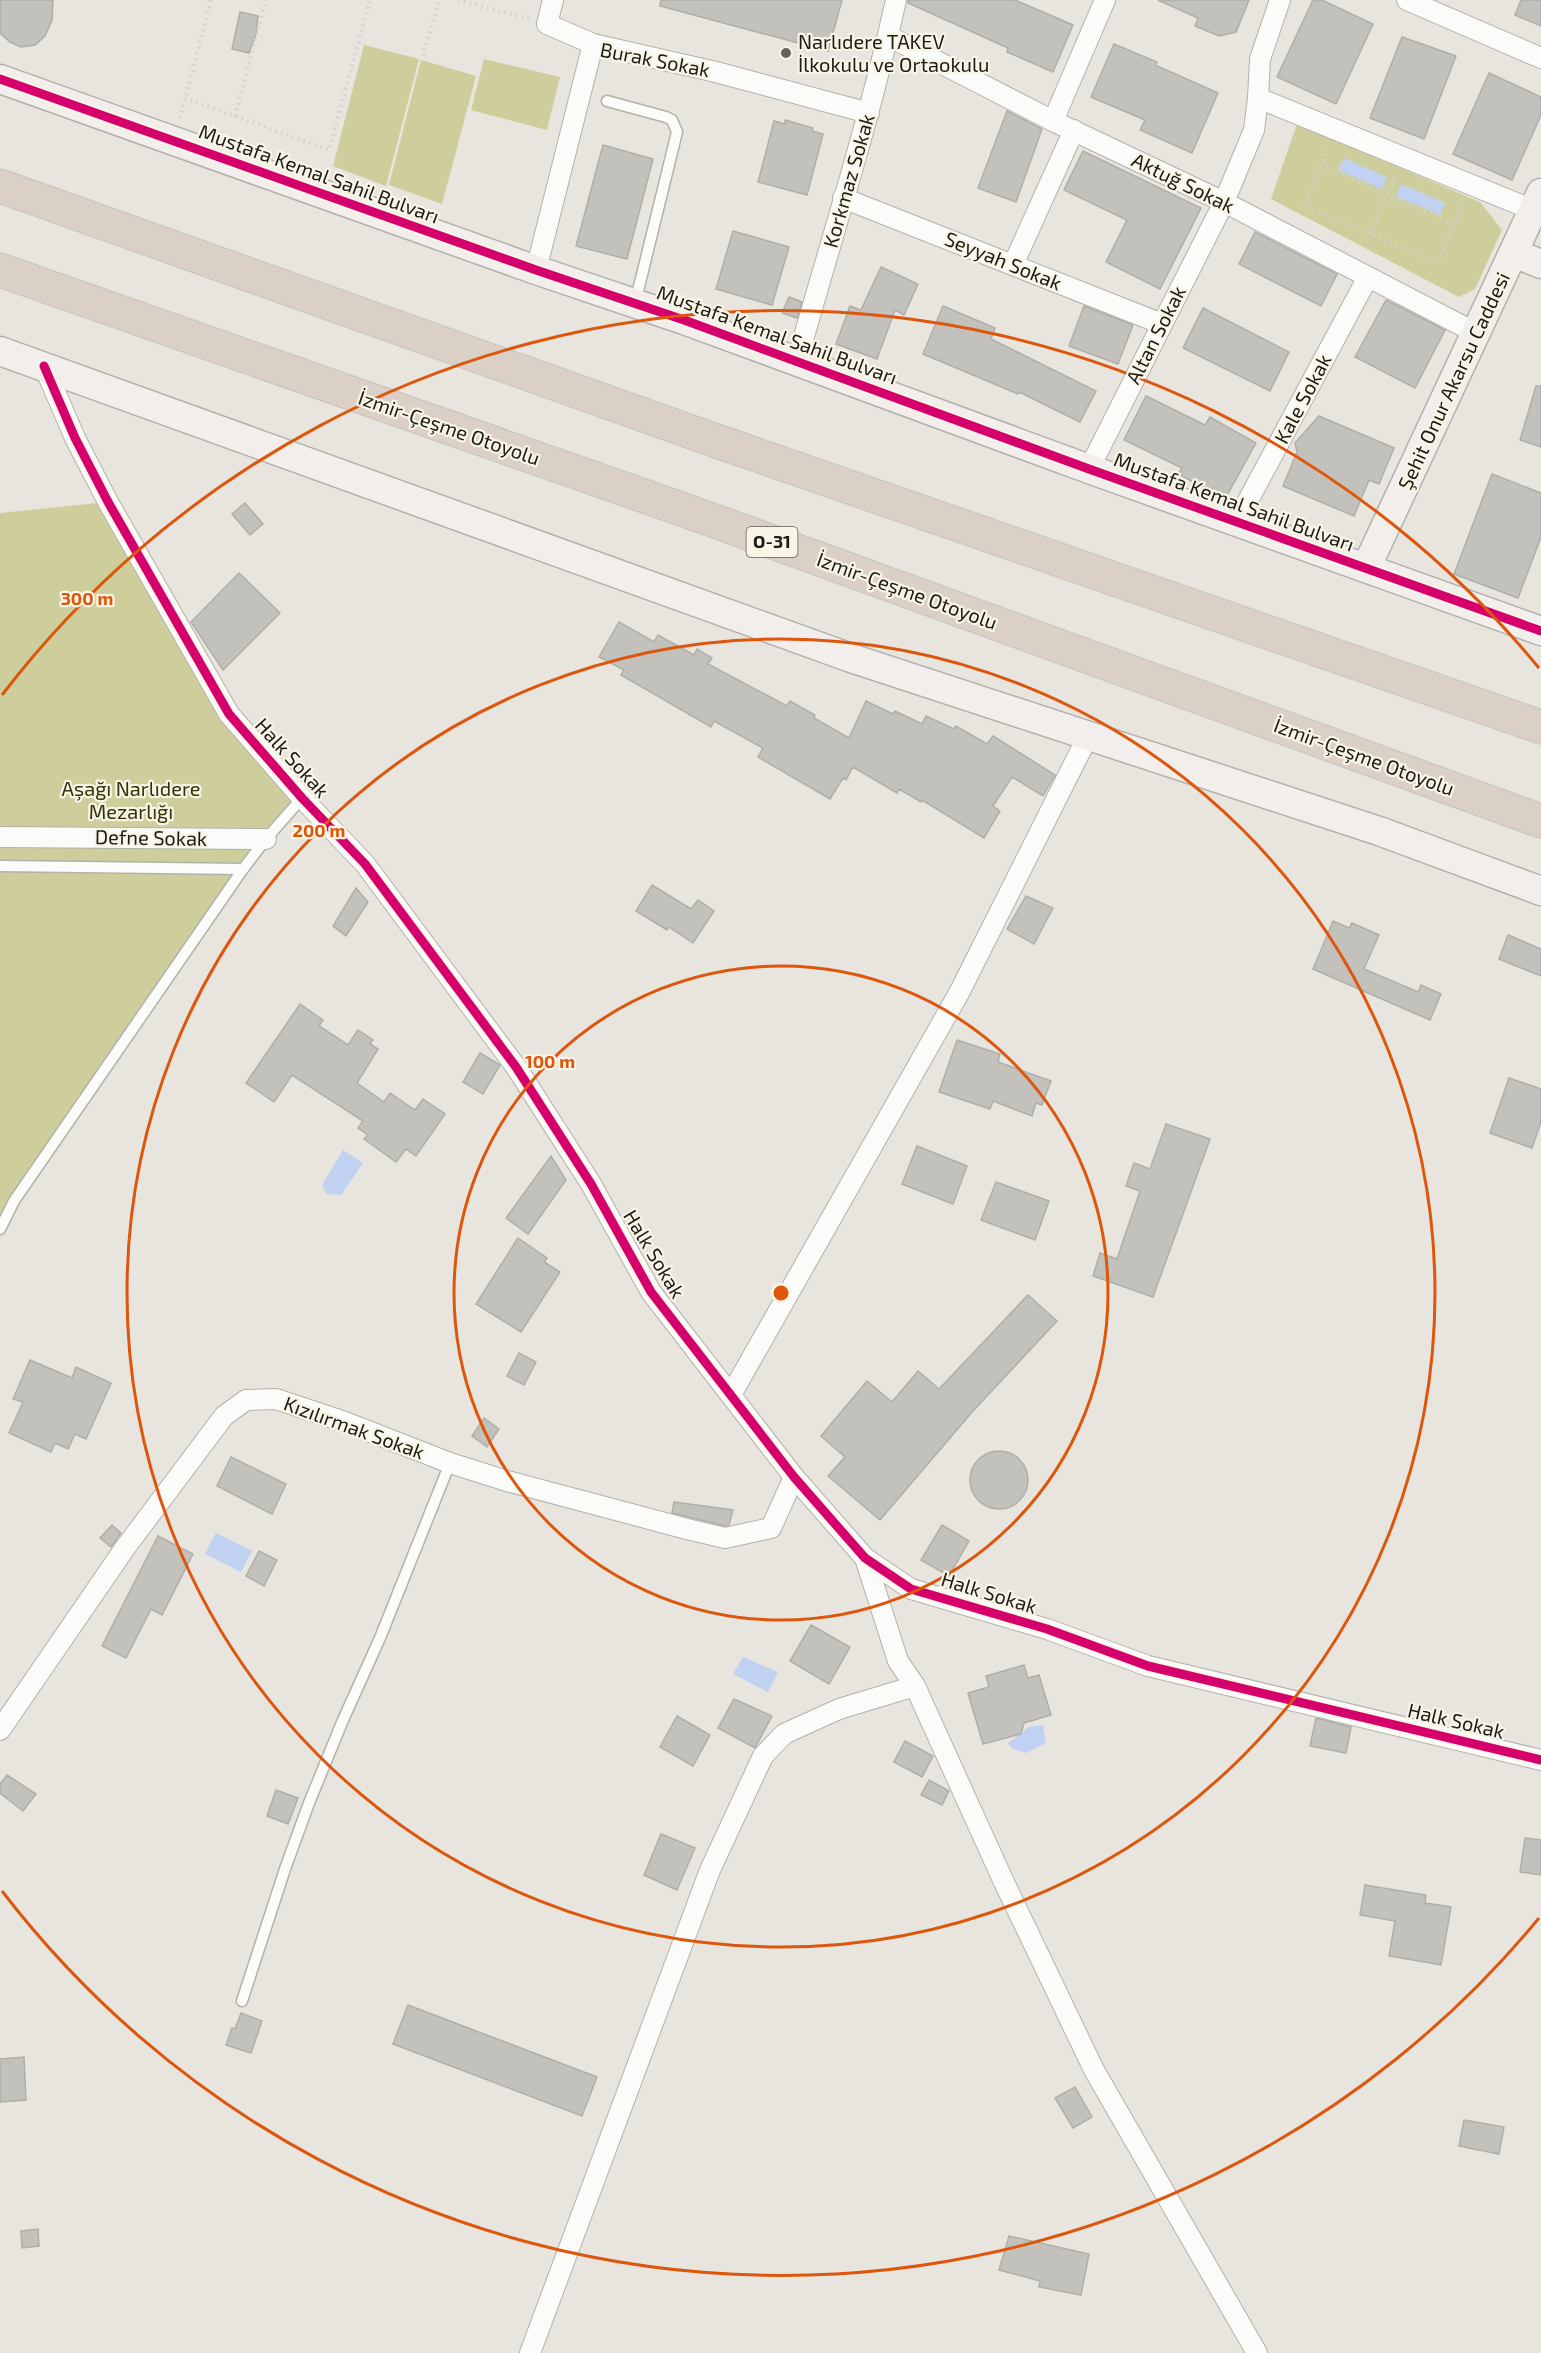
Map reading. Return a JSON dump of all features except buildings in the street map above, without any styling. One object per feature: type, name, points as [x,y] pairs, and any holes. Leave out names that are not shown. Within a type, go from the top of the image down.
[{"type":"highway","points":[[0,186],[711,440],[1541,728]]},
{"type":"highway","name":"İzmir-Çeşme Otoyolu","points":[[0,270],[687,511],[1541,821]]},
{"type":"street","points":[[553,0],[547,24],[593,44]]},
{"type":"street","name":"Korkmaz Sokak","points":[[797,361],[869,112],[896,0]]},
{"type":"street","points":[[1053,121],[1105,0]]},
{"type":"street","name":"Altan Sokak","points":[[1089,469],[1224,202],[1254,130],[1260,58],[1280,0]]},
{"type":"street","points":[[1407,0],[1541,58]]},
{"type":"street","name":"Aktuğ Sokak","points":[[888,36],[1053,121],[1224,202],[1476,333]]},
{"type":"street","name":"Burak Sokak","points":[[536,270],[593,44],[716,72],[869,112]]},
{"type":"street","name":"Mustafa Kemal Sahil Bulvarı","points":[[0,79],[797,361],[1089,469],[1541,631]]},
{"type":"street","points":[[1258,98],[1471,185],[1537,201]]},
{"type":"street","points":[[1013,265],[1074,130]]},
{"type":"street","name":"Seyyah Sokak","points":[[843,198],[1162,324]]},
{"type":"street","name":"Şehit Onur Akarsu Caddesi","points":[[1366,568],[1537,201]]},
{"type":"street","points":[[1514,253],[1541,264]]},
{"type":"street","name":"Kale Sokak","points":[[1237,521],[1368,277]]},
{"type":"street","points":[[0,351],[851,658],[1378,831],[1541,891]]},
{"type":"street","name":"Halk Sokak","points":[[44,366],[75,438],[108,502],[228,714],[302,798],[365,864],[516,1067],[591,1184],[651,1292],[794,1477],[865,1558],[911,1589],[1047,1629],[1148,1666],[1541,1760]]},
{"type":"street","points":[[732,1394],[960,993],[1088,736]]},
{"type":"street","name":"Defne Sokak","points":[[0,837],[266,840]]},
{"type":"street","name":"Kızılırmak Sokak","points":[[0,1730],[125,1548],[202,1444],[224,1416],[246,1400],[276,1399],[345,1422],[450,1463],[507,1481],[725,1538],[771,1528],[794,1477]]},
{"type":"street","points":[[865,1558],[898,1661],[915,1686],[1003,1880],[1094,2070],[1257,2353]]},
{"type":"street","points":[[530,2353],[710,1870],[763,1756],[784,1734],[839,1708],[915,1686]]},
{"type":"lane","points":[[607,102],[666,117],[672,120],[677,132],[635,303]]},
{"type":"lane","points":[[0,1229],[14,1201],[243,869],[302,798]]},
{"type":"lane","points":[[0,866],[243,869]]},
{"type":"lane","points":[[243,2001],[277,1890],[309,1803],[380,1638],[450,1463]]},
{"type":"path","points":[[175,141],[211,0]]},
{"type":"path","points":[[235,116],[266,0]]},
{"type":"path","points":[[185,98],[329,150],[370,0]]},
{"type":"path","points":[[423,56],[439,0]]},
{"type":"path","points":[[458,0],[547,24]]},
{"type":"path","points":[[1329,145],[1304,206],[1438,264],[1471,185]]},
{"type":"path","points":[[1371,234],[1403,157]]},
{"type":"path","points":[[1320,165],[1454,224]]},
{"type":"green space","points":[[364,45],[419,59],[386,186],[333,166]]},
{"type":"green space","points":[[484,59],[560,77],[547,130],[471,110]]},
{"type":"green space","points":[[421,60],[476,76],[442,204],[389,185]]},
{"type":"green space","points":[[1297,124],[1480,202],[1502,230],[1475,289],[1459,297],[1271,199]]},
{"type":"green space","name":"Aşağı Narlıdere Mezarlığı","points":[[108,502],[229,714],[302,798],[266,839],[0,1229],[0,513]]},
{"type":"water","points":[[1344,158],[1387,177],[1382,189],[1338,170]]},
{"type":"water","points":[[1401,184],[1445,203],[1440,215],[1396,196]]},
{"type":"water","points":[[343,1150],[363,1163],[341,1195],[326,1194],[322,1185]]},
{"type":"water","points":[[216,1533],[252,1551],[241,1572],[205,1554]]},
{"type":"water","points":[[743,1657],[778,1672],[768,1692],[733,1674]]},
{"type":"water","points":[[1043,1725],[1046,1743],[1026,1753],[1013,1749],[1008,1743],[1029,1727]]},
{"type":"cycle path","points":[[0,79],[536,270],[684,320],[1089,469],[1541,631]]},
{"type":"cycle path","points":[[44,366],[75,438],[108,502],[229,714],[302,798],[365,864],[516,1067],[591,1184],[651,1292],[794,1477],[865,1558],[911,1589],[1047,1629],[1148,1666],[1541,1760]]},
{"type":"place","name":"Narlıdere TAKEV İlkokulu ve Ortaokulu","points":[[786,53]]}]
